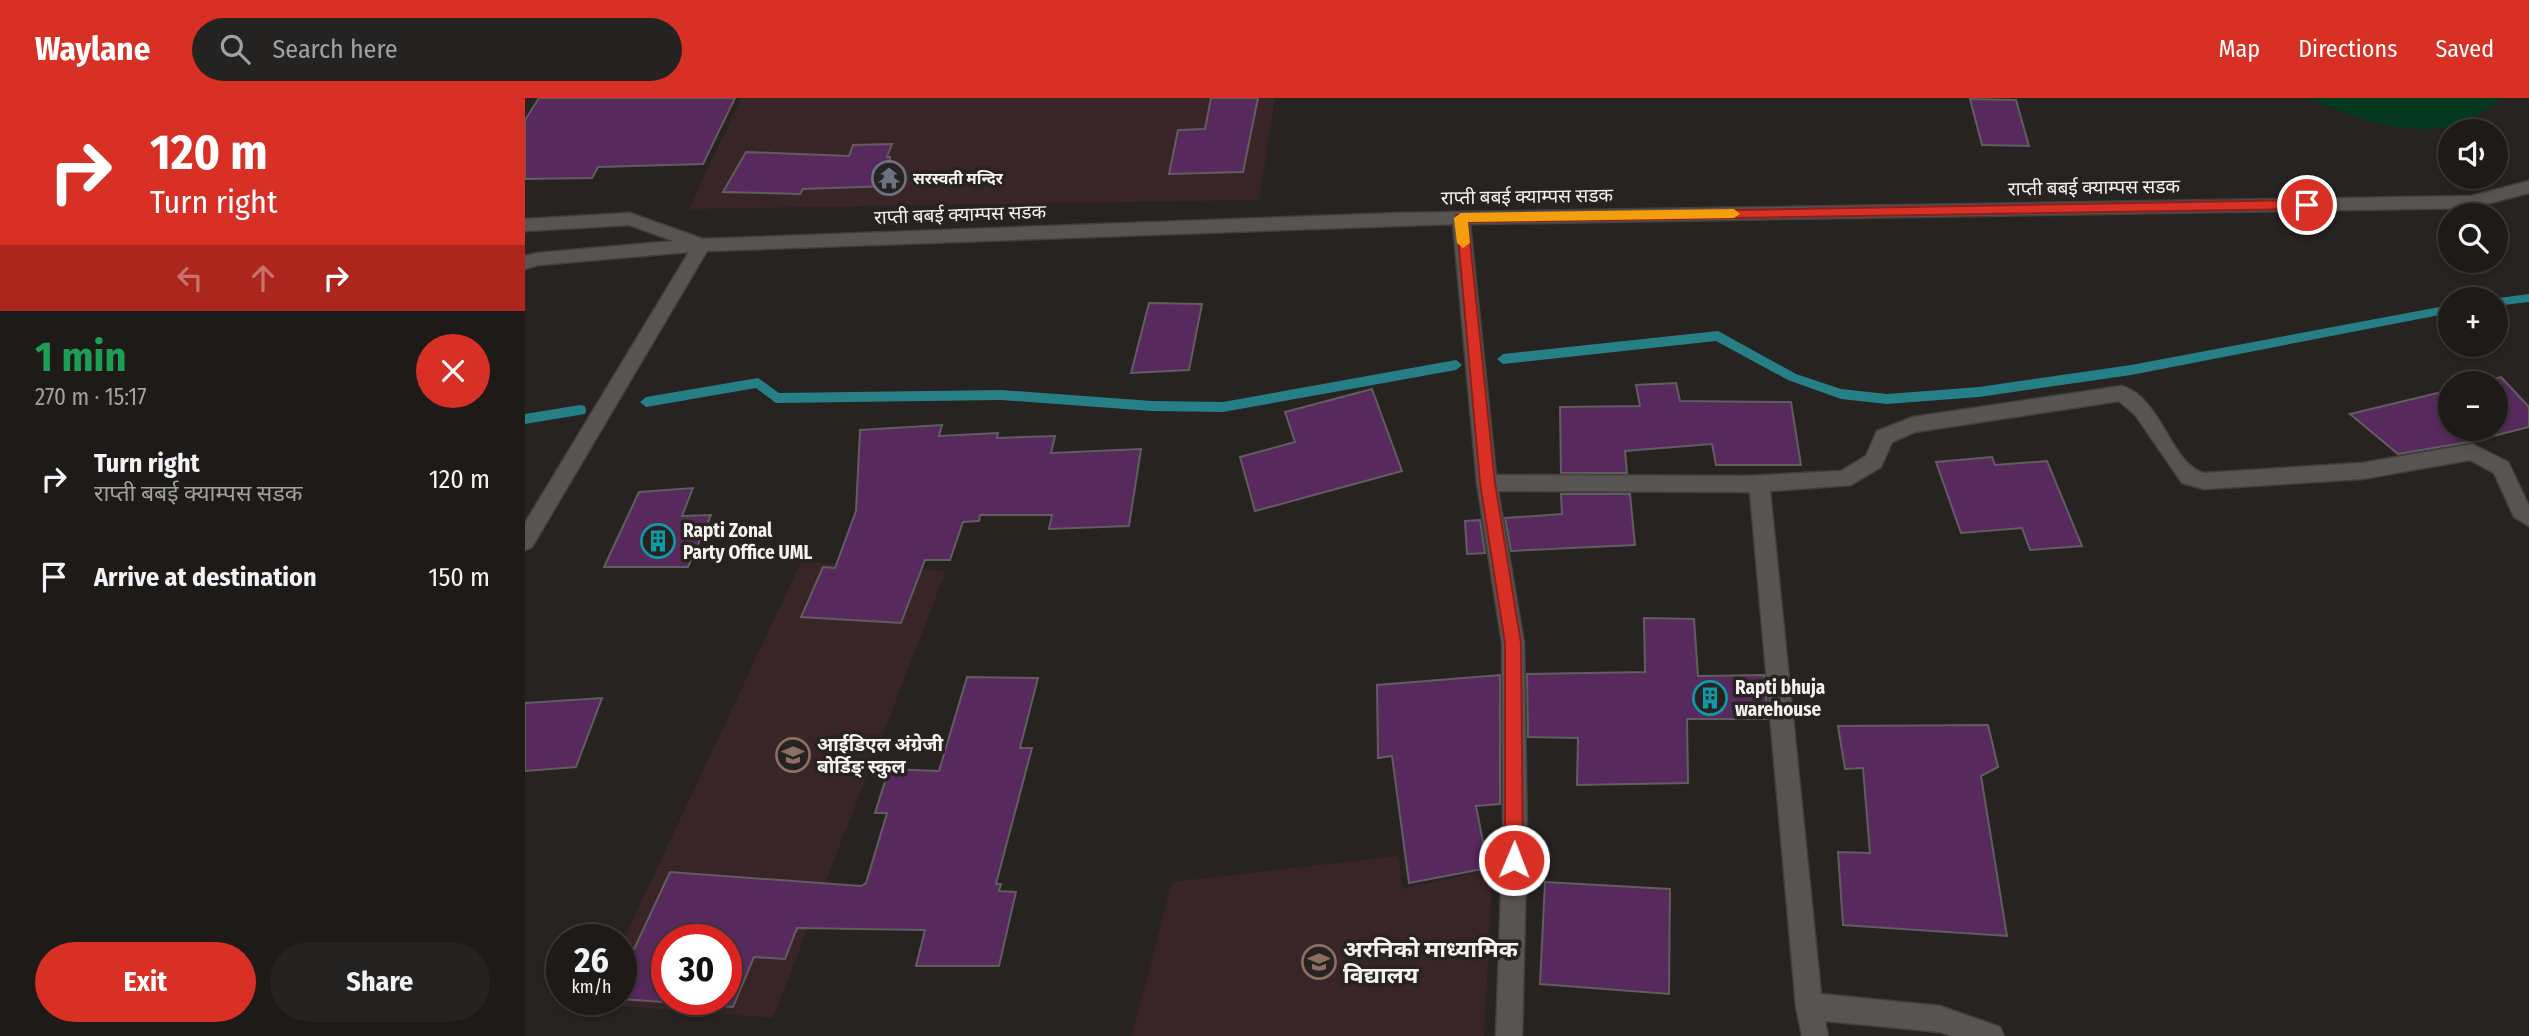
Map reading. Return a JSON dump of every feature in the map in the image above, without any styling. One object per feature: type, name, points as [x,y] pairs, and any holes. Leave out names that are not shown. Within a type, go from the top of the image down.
[{"type":"street","name":"राप्ती बबई क्याम्पस सडक","points":[[525,263],[702,245],[1461,218],[2471,202],[2529,187]]},
{"type":"street","points":[[1461,218],[1487,483],[1513,643],[1515,835],[1509,1036]]},
{"type":"street","points":[[525,225],[631,219],[702,245],[525,541]]},
{"type":"street","points":[[1487,483],[1759,484],[1844,479],[1874,461],[1884,437],[1913,425],[2122,393],[2138,402],[2150,415],[2189,477],[2204,481],[2362,471],[2472,453],[2501,468],[2521,511],[2529,517]]},
{"type":"street","points":[[1759,484],[1809,1006],[1815,1036]]},
{"type":"street","points":[[1809,1006],[1940,1019],[1991,1036]]},
{"type":"shaded area","points":[[741,98],[1275,98],[1259,200],[689,209]]},
{"type":"shaded area","name":"आईडिएल अंग्रेजी बोर्डिङ् स्कुल","points":[[801,562],[946,571],[773,1018],[735,1015],[742,1015],[742,924],[651,924],[651,1008],[637,1007],[637,924],[631,924]]},
{"type":"shaded area","name":"अरनिको माध्यामिक विद्यालय","points":[[1399,856],[1402,889],[1493,868],[1484,1036],[1132,1036],[1172,882]]},
{"type":"green space","points":[[2308,98],[2501,98],[2470,119],[2438,119],[2438,128],[2432,129],[2382,124]]},
{"type":"building","points":[[539,98],[735,98],[703,164],[598,167],[592,178],[525,179],[525,120]]},
{"type":"building","points":[[1211,98],[1258,98],[1243,172],[1169,174],[1178,130],[1205,129]]},
{"type":"building","points":[[1970,99],[2016,100],[2029,146],[1982,145]]},
{"type":"building","points":[[892,144],[887,157],[890,157],[890,186],[803,189],[800,194],[723,192],[746,152],[849,156],[853,145]]},
{"type":"building","points":[[1149,303],[1202,304],[1189,370],[1131,373]]},
{"type":"building","points":[[1676,383],[1680,401],[1791,402],[1801,465],[1716,465],[1712,444],[1625,451],[1627,473],[1561,473],[1560,407],[1640,406],[1636,385]]},
{"type":"building","points":[[2508,384],[2529,407],[2529,427],[2508,432]]},
{"type":"building","points":[[1372,389],[1402,471],[1255,511],[1240,457],[1295,442],[1285,412]]},
{"type":"building","points":[[2438,393],[2438,441],[2473,441],[2398,454],[2350,414]]},
{"type":"building","points":[[942,425],[939,436],[998,433],[997,438],[1055,436],[1051,453],[1141,449],[1129,526],[1049,529],[1052,515],[980,515],[979,521],[963,522],[950,560],[925,560],[901,623],[801,617],[823,567],[835,568],[856,511],[860,430]]},
{"type":"building","points":[[1992,457],[1995,465],[2047,461],[2082,546],[2030,550],[2022,528],[1961,533],[1936,462]]},
{"type":"building","name":"Rapti Zonal Party Office UML","points":[[693,488],[682,516],[711,515],[688,567],[604,567],[639,492]]},
{"type":"building","points":[[1561,494],[1630,494],[1635,545],[1511,551],[1505,518],[1562,514]]},
{"type":"building","points":[[1480,520],[1485,553],[1467,554],[1465,521]]},
{"type":"building","points":[[1644,618],[1694,619],[1698,676],[1764,675],[1768,719],[1687,719],[1688,783],[1577,785],[1578,738],[1528,737],[1527,674],[1645,672]]},
{"type":"building","points":[[1500,675],[1500,804],[1476,806],[1488,868],[1409,883],[1392,756],[1378,758],[1377,685]]},
{"type":"building","points":[[967,677],[1038,678],[1020,748],[1032,748],[996,884],[1001,884],[999,891],[1016,892],[999,966],[916,966],[925,930],[797,928],[785,959],[754,957],[742,986],[742,924],[651,924],[651,1001],[637,1000],[637,943],[670,872],[861,886],[866,883],[887,813],[875,813],[889,769],[939,771]]},
{"type":"building","points":[[602,698],[576,767],[525,771],[525,703]]},
{"type":"building","points":[[1988,725],[1998,767],[1981,776],[2007,936],[1843,925],[1838,852],[1870,853],[1863,768],[1845,769],[1838,726]]},
{"type":"building","points":[[1545,882],[1670,889],[1669,994],[1540,984]]},
{"type":"waterway","points":[[2508,300],[2529,298]]},
{"type":"waterway","points":[[1503,359],[1718,336],[1792,377],[1841,394],[1887,399],[1979,392],[2131,370],[2438,311]]},
{"type":"waterway","points":[[646,402],[758,383],[776,398],[1001,395],[1152,406],[1223,407],[1456,365]]},
{"type":"waterway","points":[[525,419],[580,410]]},
{"type":"slow traffic","points":[[1463,243],[1461,218],[1734,214]]},
{"type":"place","name":"सरस्वती मन्दिर","points":[[889,178]]},
{"type":"place","name":"Rapti Zonal Party Office UML","points":[[658,541]]},
{"type":"place","name":"Rapti bhuja warehouse","points":[[1710,698]]},
{"type":"place","name":"आईडिएल अंग्रेजी बोर्डिङ् स्कुल","points":[[793,755]]},
{"type":"place","name":"अरनिको माध्यामिक विद्यालय","points":[[1319,962]]},
{"type":"route","points":[[1514,860],[1513,643],[1487,483],[1461,218],[2307,205]]}]
